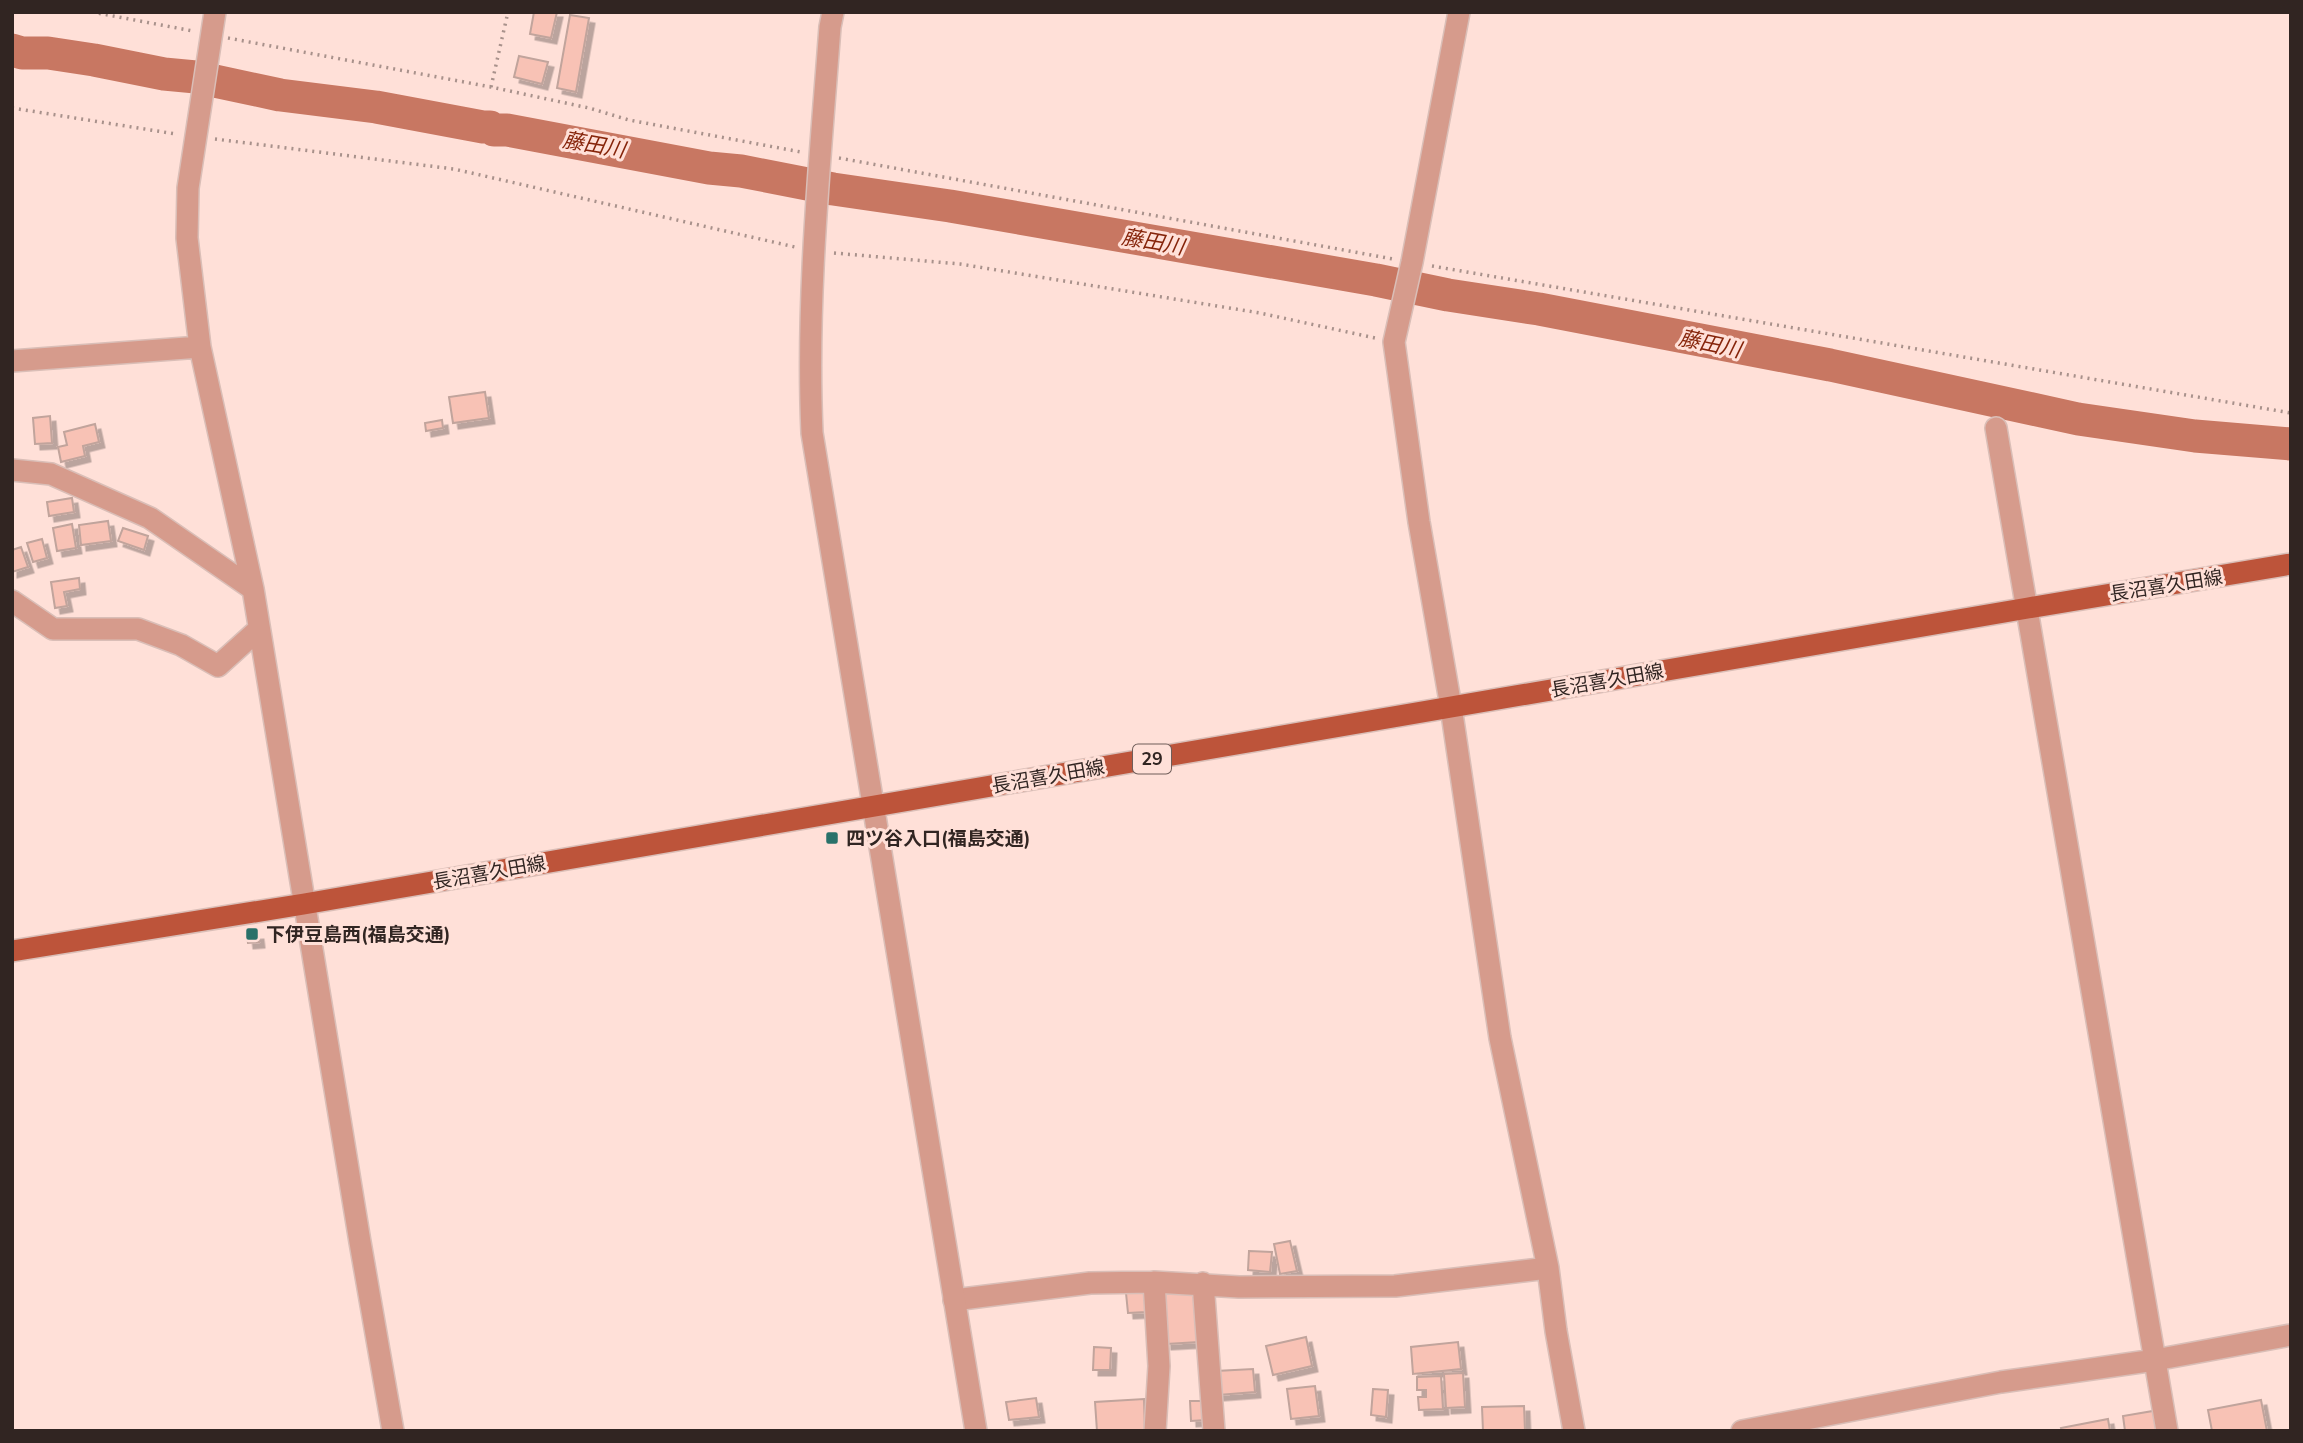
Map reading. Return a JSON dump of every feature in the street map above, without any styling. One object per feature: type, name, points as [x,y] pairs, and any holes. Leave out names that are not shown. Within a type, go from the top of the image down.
[{"type":"main road","name":"長沼喜久田線","points":[[12,951],[303,904],[2291,564]]},
{"type":"street","points":[[215,12],[188,188],[187,239],[200,347],[253,590],[303,904],[393,1431]]},
{"type":"street","points":[[833,12],[816,251],[810,380],[812,432],[976,1431]]},
{"type":"street","points":[[1459,12],[1412,262],[1394,342],[1419,522],[1451,707],[1500,1038],[1548,1268],[1574,1431]]},
{"type":"street","points":[[12,361],[200,347]]},
{"type":"street","points":[[1996,428],[2167,1431]]},
{"type":"street","points":[[12,470],[51,474],[150,518],[253,590]]},
{"type":"street","points":[[12,601],[53,629],[138,629],[181,645],[218,666],[259,629]]},
{"type":"street","points":[[954,1300],[1090,1283],[1203,1283],[1238,1287],[1395,1286],[1548,1268]]},
{"type":"street","points":[[1154,1282],[1159,1366],[1155,1431]]},
{"type":"street","points":[[1203,1283],[1214,1431]]},
{"type":"street","points":[[1742,1431],[2001,1382],[2155,1360],[2291,1335]]},
{"type":"path","points":[[92,12],[491,87],[589,108],[629,120],[1412,262],[2291,413]]},
{"type":"path","points":[[491,87],[508,12]]},
{"type":"path","points":[[12,108],[195,137],[454,169],[816,251],[960,264],[1260,313],[1394,342]]},
{"type":"building","points":[[534,12],[557,12],[551,38],[530,34]]},
{"type":"building","points":[[570,15],[589,18],[576,92],[557,88]]},
{"type":"building","points":[[519,56],[548,62],[542,84],[514,77]]},
{"type":"building","points":[[485,392],[489,418],[453,423],[449,397]]},
{"type":"building","points":[[50,416],[52,443],[35,444],[33,418]]},
{"type":"building","points":[[442,420],[443,428],[426,431],[425,423]]},
{"type":"building","points":[[95,424],[99,442],[83,446],[85,456],[61,462],[58,447],[67,445],[64,432]]},
{"type":"building","points":[[72,498],[74,512],[49,516],[47,502]]},
{"type":"building","points":[[108,521],[111,541],[81,545],[79,525]]},
{"type":"building","points":[[72,524],[76,548],[57,551],[53,528]]},
{"type":"building","points":[[123,528],[148,536],[144,550],[118,541]]},
{"type":"building","points":[[42,539],[47,558],[33,562],[27,543]]},
{"type":"building","points":[[21,547],[28,567],[12,572],[12,550]]},
{"type":"building","points":[[79,578],[80,589],[64,592],[67,606],[55,608],[51,582]]},
{"type":"building","points":[[258,934],[259,942],[248,943],[247,935]]},
{"type":"building","points":[[1290,1241],[1297,1271],[1280,1274],[1274,1244]]},
{"type":"building","points":[[1249,1251],[1272,1252],[1270,1272],[1248,1270]]},
{"type":"building","points":[[1144,1291],[1146,1312],[1128,1313],[1126,1293]]},
{"type":"building","points":[[1197,1291],[1199,1342],[1166,1344],[1163,1292]]},
{"type":"building","points":[[1306,1337],[1312,1366],[1273,1375],[1266,1346]]},
{"type":"building","points":[[1458,1342],[1461,1369],[1413,1374],[1411,1347]]},
{"type":"building","points":[[1094,1347],[1111,1348],[1110,1370],[1093,1370]]},
{"type":"building","points":[[1253,1369],[1255,1392],[1218,1395],[1216,1371]]},
{"type":"building","points":[[1463,1373],[1465,1407],[1446,1408],[1444,1374]]},
{"type":"building","points":[[1441,1376],[1443,1409],[1419,1410],[1418,1397],[1426,1397],[1426,1390],[1417,1390],[1417,1377]]},
{"type":"building","points":[[1315,1386],[1319,1416],[1291,1419],[1287,1389]]},
{"type":"building","points":[[1373,1389],[1388,1390],[1386,1417],[1371,1415]]},
{"type":"building","points":[[1036,1398],[1039,1417],[1009,1420],[1006,1402]]},
{"type":"building","points":[[1144,1399],[1145,1431],[1097,1431],[1095,1402]]},
{"type":"building","points":[[2261,1400],[2267,1431],[2212,1431],[2208,1410]]},
{"type":"building","points":[[1190,1401],[1205,1401],[1206,1420],[1191,1421]]},
{"type":"building","points":[[1524,1406],[1525,1431],[1483,1431],[1482,1407]]},
{"type":"building","points":[[2153,1411],[2157,1431],[2125,1431],[2123,1416]]},
{"type":"building","points":[[2108,1419],[2110,1431],[2062,1431],[2061,1428]]},
{"type":"waterway","name":"藤田川","points":[[12,50],[22,53],[48,53],[164,74],[196,77],[280,95],[376,107],[709,168],[950,206],[1539,309],[1830,365],[2078,419],[2195,436],[2291,444]]},
{"type":"place","name":"四ツ谷入口(福島交通)","points":[[832,838]]},
{"type":"place","name":"下伊豆島西(福島交通)","points":[[252,934]]}]
